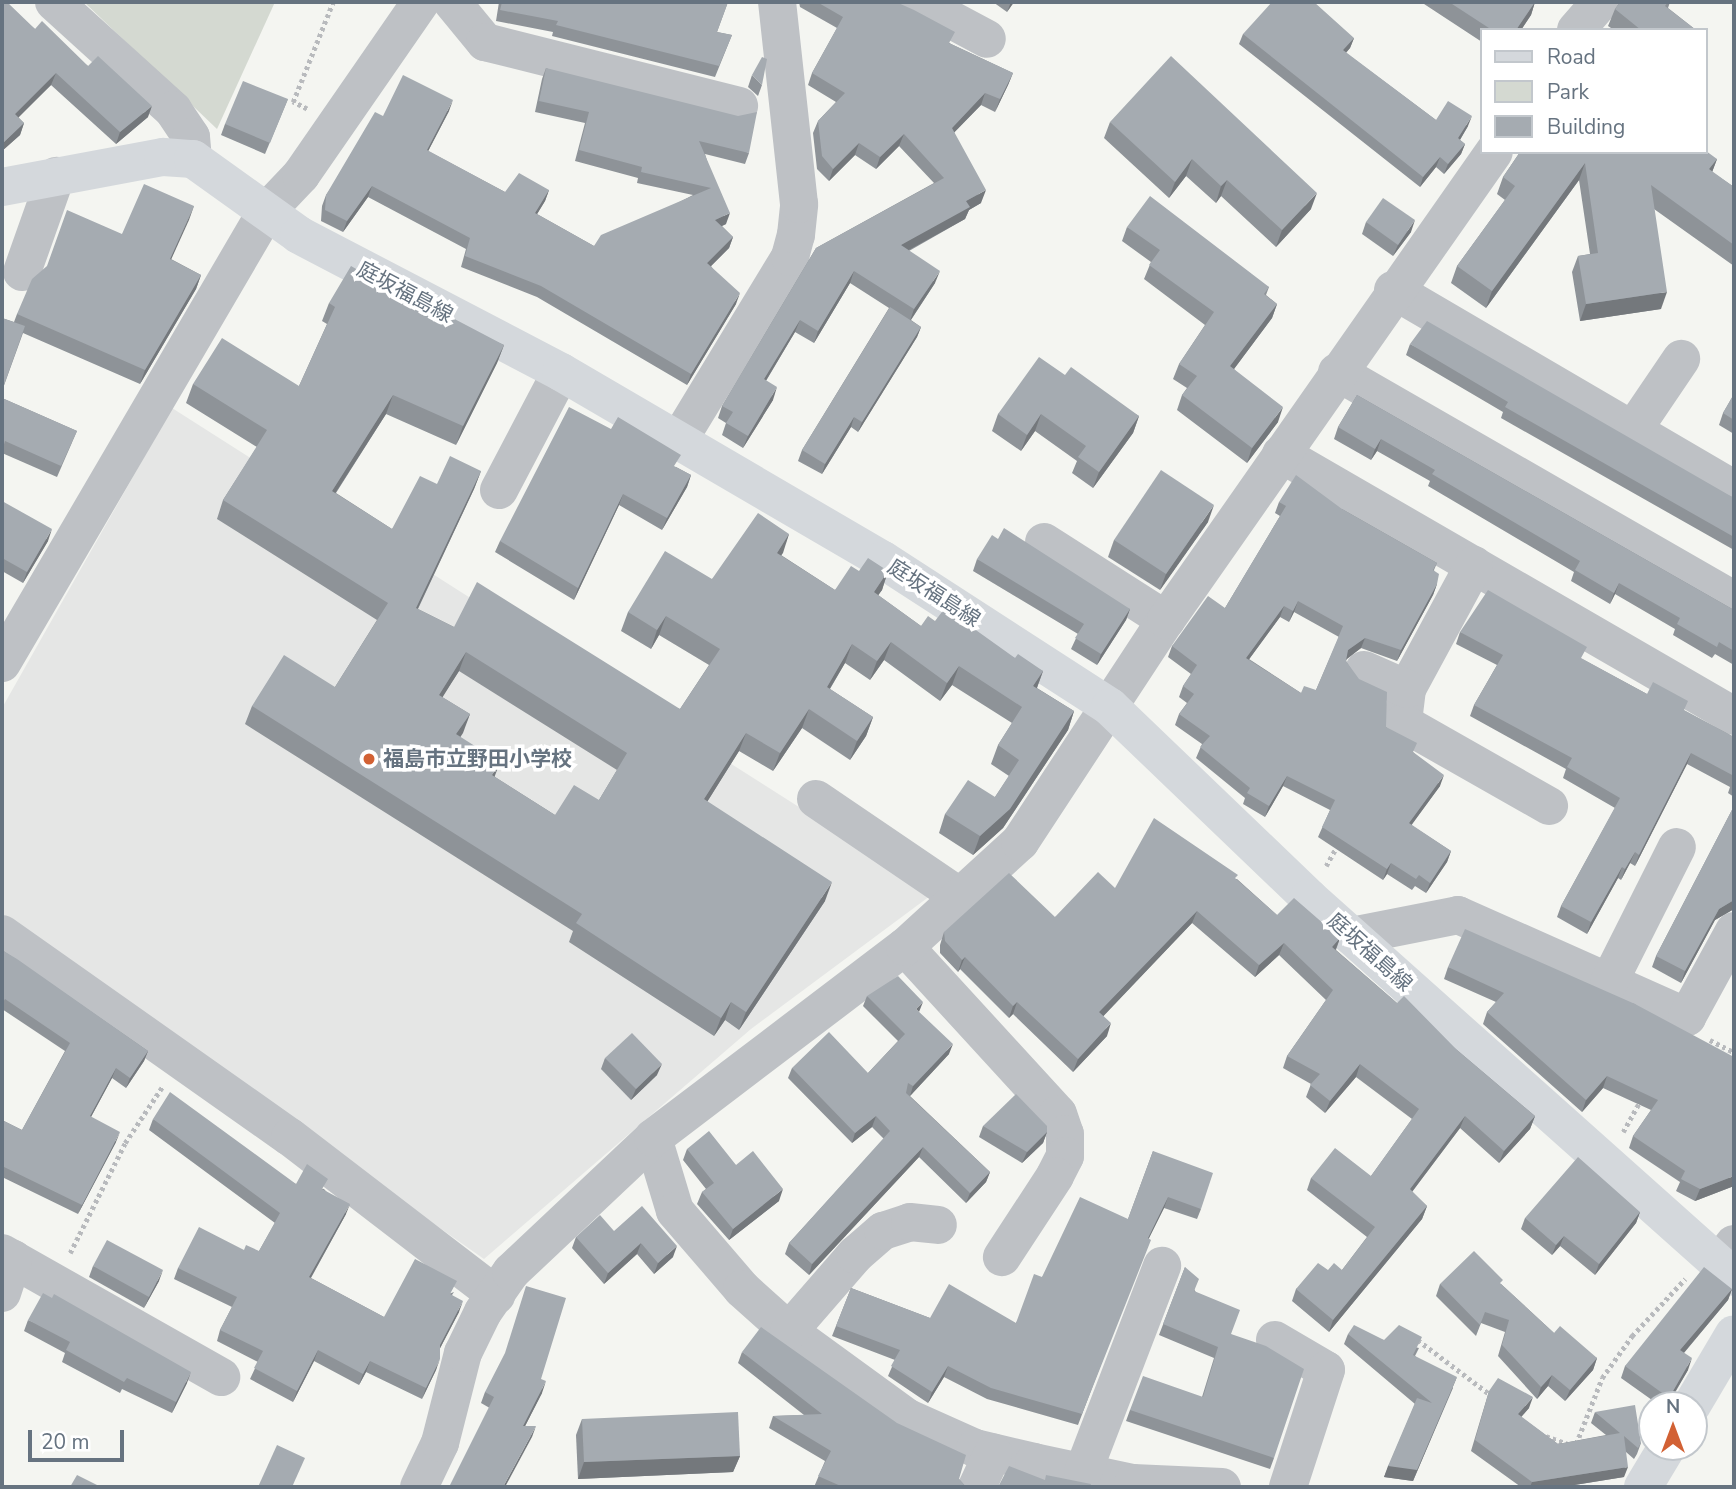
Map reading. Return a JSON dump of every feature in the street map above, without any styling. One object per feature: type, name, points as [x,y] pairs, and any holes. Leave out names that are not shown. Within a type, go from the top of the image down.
[{"type":"main road","points":[[2,187],[163,157],[193,159]]},
{"type":"main road","name":"庭坂福島線","points":[[193,159],[299,235],[561,372],[680,438],[883,559],[1110,707],[1309,898],[1605,1164],[1724,1260]]},
{"type":"main road","points":[[1700,1391],[1734,1334]]},
{"type":"main road","points":[[1643,1487],[1659,1461]]},
{"type":"street","points":[[54,2],[173,110],[191,137],[193,159]]},
{"type":"street","points":[[2,663],[266,212],[301,175],[421,2]]},
{"type":"street","points":[[452,2],[485,42],[739,106]]},
{"type":"street","points":[[680,438],[790,257],[796,235],[799,204],[777,2]]},
{"type":"street","points":[[918,2],[987,39]]},
{"type":"street","points":[[1578,28],[1600,2]]},
{"type":"street","points":[[419,1487],[440,1443],[463,1353],[511,1272],[653,1138],[905,947],[1020,842],[1166,620],[1394,290],[1493,154]]},
{"type":"street","points":[[22,272],[55,176]]},
{"type":"street","points":[[1394,290],[1734,489]]},
{"type":"street","points":[[1633,429],[1681,359]]},
{"type":"street","points":[[499,490],[561,372]]},
{"type":"street","points":[[1337,372],[1734,600]]},
{"type":"street","points":[[1281,454],[1734,716]]},
{"type":"street","points":[[1044,542],[1166,620]]},
{"type":"street","points":[[1474,565],[1408,689],[1403,723],[1549,806]]},
{"type":"street","points":[[1364,670],[1408,689]]},
{"type":"street","points":[[816,799],[960,897]]},
{"type":"street","points":[[1609,982],[1677,847]]},
{"type":"street","points":[[1352,936],[1458,915],[1687,1017],[1734,931]]},
{"type":"street","points":[[2,933],[180,1060],[496,1295]]},
{"type":"street","points":[[905,947],[1058,1114],[1065,1134],[1065,1156],[1055,1177],[1002,1257]]},
{"type":"street","points":[[653,1138],[675,1211],[742,1289],[789,1331],[906,1417],[993,1452],[1105,1480],[1222,1487]]},
{"type":"street","points":[[789,1331],[855,1255],[883,1231],[910,1222],[938,1225]]},
{"type":"street","points":[[1105,1480],[1162,1266]]},
{"type":"street","points":[[5,1268],[55,1283],[221,1377]]},
{"type":"street","points":[[1275,1340],[1326,1370],[1288,1487]]},
{"type":"street","points":[[977,1487],[993,1452]]},
{"type":"path","points":[[313,112],[293,102],[333,2]]},
{"type":"path","points":[[1309,898],[1341,840]]},
{"type":"path","points":[[55,1283],[125,1143],[180,1060]]},
{"type":"path","points":[[1605,1164],[1644,1095]]},
{"type":"path","points":[[1569,1456],[1602,1378],[1632,1336],[1724,1260]]},
{"type":"path","points":[[1417,1339],[1501,1403]]},
{"type":"path","points":[[1543,1436],[1575,1446]]},
{"type":"shaded area","points":[[172,408],[934,893],[751,1029],[484,1259],[2,921],[2,708]]},
{"type":"green space","points":[[84,2],[275,2],[217,129]]},
{"type":"building","points":[[2,2],[7,2],[35,29],[42,21],[88,66],[98,56],[152,106],[120,132],[56,73],[15,114],[24,123],[2,144]]},
{"type":"building","points":[[502,2],[728,2],[717,32],[732,35],[719,66],[556,25],[558,21],[500,10]]},
{"type":"building","points":[[817,2],[896,2],[955,32],[949,43],[1013,73],[1000,99],[985,93],[952,128],[986,190],[966,201],[970,207],[901,245],[940,271],[914,309],[854,271],[818,331],[800,320],[764,379],[777,387],[748,436],[726,423],[733,412],[722,406],[816,248],[944,178],[904,134],[880,157],[859,143],[833,169],[822,156],[818,121],[845,93],[812,73],[843,17]]},
{"type":"building","points":[[1272,2],[1314,2],[1354,38],[1343,50],[1436,120],[1448,101],[1472,116],[1458,138],[1465,144],[1448,164],[1440,157],[1423,177],[1243,34]]},
{"type":"building","points":[[1449,2],[1535,2],[1517,28],[1489,28]]},
{"type":"building","points":[[1620,2],[1668,2],[1665,6],[1693,28],[1639,28],[1615,9]]},
{"type":"building","points":[[1171,56],[1317,193],[1282,230],[1227,180],[1221,186],[1192,159],[1175,182],[1110,122]]},
{"type":"building","points":[[762,57],[767,59],[762,85],[752,75]]},
{"type":"building","points":[[546,68],[738,116],[757,112],[749,153],[699,141],[730,213],[715,220],[733,237],[707,263],[740,293],[691,374],[541,286],[465,256],[470,238],[372,186],[347,221],[325,210],[326,195],[375,112],[383,116],[403,75],[453,100],[427,150],[505,192],[519,173],[549,190],[535,213],[594,246],[601,235],[711,188],[641,172],[642,167],[579,150],[589,112],[539,101]]},
{"type":"building","points":[[243,81],[288,99],[270,143],[225,124]]},
{"type":"building","points":[[1708,152],[1717,159],[1709,169],[1734,187],[1734,245],[1651,185],[1667,292],[1586,304],[1578,256],[1598,253],[1585,163],[1492,291],[1457,266],[1515,186],[1503,177],[1519,154]]},
{"type":"building","points":[[144,184],[194,206],[170,259],[201,275],[145,370],[17,314],[32,279],[47,266],[67,210],[122,234]]},
{"type":"building","points":[[1150,196],[1269,287],[1264,294],[1277,304],[1230,366],[1283,407],[1252,448],[1182,395],[1197,376],[1179,364],[1214,312],[1149,265],[1160,250],[1127,227]]},
{"type":"building","points":[[1383,198],[1415,220],[1398,245],[1366,222]]},
{"type":"building","points":[[351,266],[443,319],[445,314],[504,345],[463,426],[393,395],[332,491],[392,529],[420,476],[437,484],[450,456],[481,471],[416,608],[454,627],[477,582],[680,709],[720,649],[666,616],[657,630],[628,612],[665,551],[712,579],[758,513],[789,534],[777,553],[835,590],[851,566],[859,571],[868,558],[888,571],[874,592],[921,626],[928,616],[935,621],[945,608],[1015,658],[1018,654],[1043,671],[1033,686],[1074,711],[1010,809],[980,836],[945,814],[968,780],[995,797],[1019,760],[998,745],[1022,707],[959,666],[947,683],[891,642],[877,661],[852,644],[827,687],[873,717],[857,741],[809,709],[780,753],[746,733],[704,799],[832,882],[746,1012],[731,1002],[721,1018],[576,923],[582,914],[252,706],[284,655],[335,687],[388,603],[223,500],[267,430],[193,384],[222,338],[299,386],[335,307],[329,303]],"holes":[[[466,652],[627,753],[599,800],[574,785],[555,815],[492,775],[500,762],[456,734],[470,714],[439,695]]]},
{"type":"building","points":[[890,307],[921,327],[862,422],[854,417],[825,464],[802,450]]},
{"type":"building","points":[[2,318],[25,326],[4,385],[2,384]]},
{"type":"building","points":[[1427,321],[1734,498],[1734,537],[1505,407],[1508,402],[1410,344]]},
{"type":"building","points":[[1039,357],[1065,375],[1071,367],[1139,416],[1099,472],[1078,457],[1086,446],[1041,414],[1027,435],[998,414]]},
{"type":"building","points":[[1734,394],[1734,420],[1723,413]]},
{"type":"building","points":[[1357,395],[1734,610],[1734,651],[1719,642],[1717,647],[1677,624],[1680,618],[1619,583],[1614,593],[1575,570],[1580,561],[1432,474],[1435,470],[1381,439],[1375,449],[1338,427]]},
{"type":"building","points":[[2,398],[77,431],[61,466],[5,441],[2,451]]},
{"type":"building","points":[[569,407],[611,429],[618,417],[681,455],[674,466],[691,475],[667,518],[623,494],[578,588],[500,541]]},
{"type":"building","points":[[1161,470],[1214,505],[1166,574],[1114,540]]},
{"type":"building","points":[[1296,475],[1342,509],[1437,563],[1433,570],[1439,574],[1437,584],[1401,650],[1365,638],[1348,650],[1346,661],[1359,679],[1387,692],[1386,727],[1417,743],[1413,752],[1444,775],[1409,823],[1451,851],[1430,883],[1419,875],[1416,879],[1391,863],[1387,869],[1322,827],[1335,800],[1287,776],[1269,806],[1247,793],[1250,788],[1200,747],[1210,736],[1179,714],[1194,694],[1183,686],[1197,665],[1172,646],[1208,596],[1225,608],[1286,506],[1279,502]],"holes":[[[1298,601],[1343,626],[1316,690],[1304,686],[1301,693],[1246,658],[1284,606],[1293,611]]]},
{"type":"building","points":[[2,501],[52,529],[27,572],[2,558]]},
{"type":"building","points":[[1004,528],[1130,609],[1101,654],[1075,638],[1084,624],[977,559],[992,535],[998,539]]},
{"type":"building","points":[[1488,590],[1587,647],[1581,658],[1647,694],[1653,682],[1688,701],[1684,710],[1734,737],[1734,776],[1691,753],[1639,855],[1635,852],[1625,869],[1622,867],[1591,922],[1561,906],[1620,798],[1567,767],[1572,758],[1474,705],[1503,655],[1460,632]]},
{"type":"building","points":[[1734,806],[1734,900],[1719,909],[1685,971],[1656,956]]},
{"type":"building","points":[[1154,818],[1238,875],[1235,878],[1277,915],[1294,898],[1340,938],[1332,947],[1397,1003],[1404,996],[1457,1050],[1535,1116],[1504,1151],[1465,1116],[1410,1189],[1427,1206],[1333,1320],[1296,1289],[1318,1263],[1328,1270],[1334,1263],[1342,1270],[1375,1227],[1311,1178],[1335,1148],[1371,1176],[1419,1109],[1360,1064],[1330,1101],[1310,1085],[1320,1074],[1287,1056],[1333,990],[1284,943],[1259,965],[1197,911],[1099,1012],[1111,1023],[1078,1059],[1017,1002],[1013,1006],[965,957],[962,960],[945,941],[944,932],[1009,873],[1055,917],[1098,872],[1115,888]]},
{"type":"building","points":[[1465,929],[1635,1004],[1734,1057],[1734,1176],[1700,1189],[1681,1179],[1685,1171],[1633,1136],[1658,1100],[1607,1076],[1586,1100],[1487,1012],[1504,993],[1448,967]]},
{"type":"building","points":[[2,950],[148,1051],[130,1078],[116,1068],[90,1116],[120,1132],[82,1205],[2,1166],[2,1120],[22,1130],[70,1043],[5,999],[2,1004]]},
{"type":"building","points":[[898,976],[923,1002],[916,1009],[953,1044],[913,1086],[908,1083],[906,1093],[990,1172],[970,1193],[923,1147],[812,1264],[789,1243],[890,1131],[876,1116],[855,1133],[792,1068],[829,1032],[868,1073],[905,1034],[867,996]]},
{"type":"building","points":[[632,1033],[662,1064],[636,1089],[605,1058]]},
{"type":"building","points":[[170,1092],[296,1184],[307,1164],[328,1179],[322,1189],[350,1204],[309,1277],[384,1317],[415,1259],[457,1281],[450,1294],[463,1301],[440,1345],[440,1359],[426,1388],[370,1361],[363,1374],[318,1350],[297,1391],[254,1368],[263,1351],[220,1330],[237,1297],[178,1268],[199,1227],[244,1250],[246,1245],[259,1251],[280,1213],[153,1119]]},
{"type":"building","points":[[1016,1094],[1047,1126],[1047,1132],[1027,1152],[983,1126]]},
{"type":"building","points":[[709,1131],[736,1165],[753,1151],[783,1189],[733,1229],[702,1192],[714,1183],[687,1149]]},
{"type":"building","points":[[1153,1151],[1213,1173],[1201,1209],[1168,1197],[1148,1238],[1151,1240],[1082,1414],[991,1388],[948,1366],[932,1392],[891,1366],[900,1350],[836,1326],[851,1288],[930,1318],[949,1284],[1016,1323],[1034,1274],[1042,1277],[1080,1197],[1128,1219]]},
{"type":"building","points":[[1578,1157],[1640,1212],[1599,1264],[1564,1236],[1556,1245],[1525,1218]]},
{"type":"building","points":[[642,1206],[677,1246],[658,1263],[641,1243],[608,1273],[576,1237],[600,1215],[614,1231]]},
{"type":"building","points":[[107,1240],[163,1270],[149,1297],[93,1266]]},
{"type":"building","points":[[1474,1251],[1503,1280],[1500,1283],[1554,1333],[1560,1326],[1597,1358],[1570,1390],[1552,1375],[1541,1387],[1502,1345],[1509,1320],[1485,1312],[1480,1325],[1440,1284]]},
{"type":"building","points":[[1185,1267],[1199,1279],[1194,1291],[1240,1310],[1231,1334],[1266,1346],[1304,1369],[1274,1458],[1130,1410],[1143,1376],[1203,1397],[1218,1347],[1163,1324]]},
{"type":"building","points":[[1704,1267],[1732,1289],[1680,1350],[1692,1358],[1673,1391],[1659,1391],[1625,1366]]},
{"type":"building","points":[[526,1286],[566,1298],[541,1379],[546,1381],[523,1426],[536,1426],[503,1487],[449,1487],[494,1397],[485,1392],[505,1353]]},
{"type":"building","points":[[43,1293],[52,1298],[54,1294],[191,1372],[176,1402],[127,1378],[124,1382],[66,1350],[70,1342],[28,1320]]},
{"type":"building","points":[[1354,1325],[1384,1340],[1399,1325],[1422,1337],[1413,1355],[1457,1377],[1417,1470],[1388,1466],[1417,1398],[1432,1403],[1348,1334]]},
{"type":"building","points":[[761,1327],[897,1423],[966,1455],[959,1479],[966,1487],[843,1487],[818,1476],[831,1451],[773,1416],[822,1414],[742,1352]]},
{"type":"building","points":[[1498,1378],[1533,1397],[1518,1414],[1558,1444],[1620,1433],[1595,1412],[1635,1405],[1638,1448],[1624,1436],[1628,1467],[1532,1482],[1475,1440],[1489,1391]]},
{"type":"building","points":[[738,1412],[740,1456],[584,1462],[582,1419]]},
{"type":"building","points":[[277,1445],[305,1458],[292,1487],[258,1487]]},
{"type":"building","points":[[1009,1466],[1045,1480],[1046,1475],[1091,1484],[1090,1487],[998,1487]]},
{"type":"building","points":[[77,1475],[101,1487],[70,1487]]},
{"type":"place","name":"福島市立野田小学校","points":[[369,759]]}]
